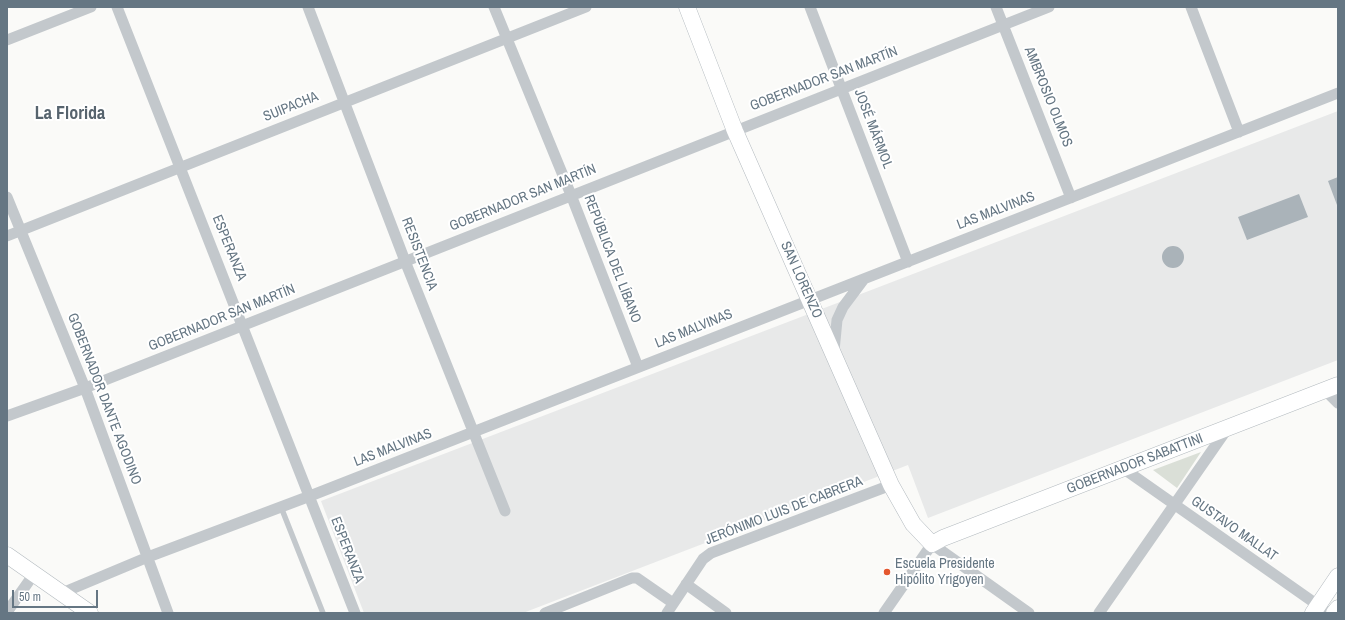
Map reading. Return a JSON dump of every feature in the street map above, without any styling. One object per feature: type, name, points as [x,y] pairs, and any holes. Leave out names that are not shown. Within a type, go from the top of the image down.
[{"type":"main road","name":"SAN LORENZO","points":[[687,7],[735,130],[891,485],[913,524],[932,544]]},
{"type":"main road","name":"GOBERNADOR SABATTINI","points":[[932,544],[943,538],[1332,387]]},
{"type":"main road","points":[[7,555],[90,613]]},
{"type":"main road","points":[[1320,610],[1338,576]]},
{"type":"main road","points":[[1334,613],[1338,608]]},
{"type":"street","points":[[7,40],[91,7]]},
{"type":"street","name":"ESPERANZA","points":[[117,7],[356,613]]},
{"type":"street","name":"RESISTENCIA","points":[[308,7],[346,102],[405,261],[505,511]]},
{"type":"street","name":"REPÚBLICA DEL LÍBANO","points":[[494,7],[571,195],[638,367]]},
{"type":"street","name":"SUIPACHA","points":[[7,236],[586,7]]},
{"type":"street","name":"JOSÉ MÁRMOL","points":[[810,7],[908,262]]},
{"type":"street","name":"AMBROSIO OLMOS","points":[[996,7],[1071,198]]},
{"type":"street","name":"GOBERNADOR SAN MARTÍN","points":[[7,416],[85,388],[1049,7]]},
{"type":"street","points":[[1191,7],[1239,132]]},
{"type":"street","name":"LAS MALVINAS","points":[[62,593],[148,557],[310,496],[809,299],[908,262],[1338,93]]},
{"type":"street","name":"GOBERNADOR DANTE AGODINO","points":[[7,197],[85,388],[168,613]]},
{"type":"street","points":[[834,356],[834,333],[837,320],[843,307],[865,278]]},
{"type":"street","points":[[1332,387],[1338,403]]},
{"type":"street","points":[[1099,613],[1227,429]]},
{"type":"street","name":"GUSTAVO MALLAT","points":[[1124,469],[1320,610]]},
{"type":"street","name":"JERÓNIMO LUIS DE CABRERA","points":[[667,613],[703,560],[711,553],[891,485]]},
{"type":"street","points":[[884,613],[932,544],[1029,613]]},
{"type":"street","points":[[7,612],[34,574]]},
{"type":"street","points":[[545,613],[632,578],[637,578],[674,603]]},
{"type":"street","points":[[686,584],[726,613]]},
{"type":"lane","points":[[281,507],[323,613]]},
{"type":"shaded area","points":[[1338,111],[1338,360],[928,518],[908,465],[523,613],[364,613],[321,501]]},
{"type":"shaded area","points":[[1201,452],[1177,488],[1153,470]]},
{"type":"building","points":[[1338,177],[1338,205],[1337,205],[1328,181]]},
{"type":"building","points":[[1299,194],[1308,217],[1247,240],[1238,217]]},
{"type":"building","points":[[1173,246],[1181,249],[1184,257],[1181,265],[1173,268],[1165,265],[1162,257],[1165,249]]},
{"type":"place","name":"Escuela Presidente Hipólito Yrigoyen","points":[[887,572]]},
{"type":"district","name":"La Florida","points":[[70,114]]}]
